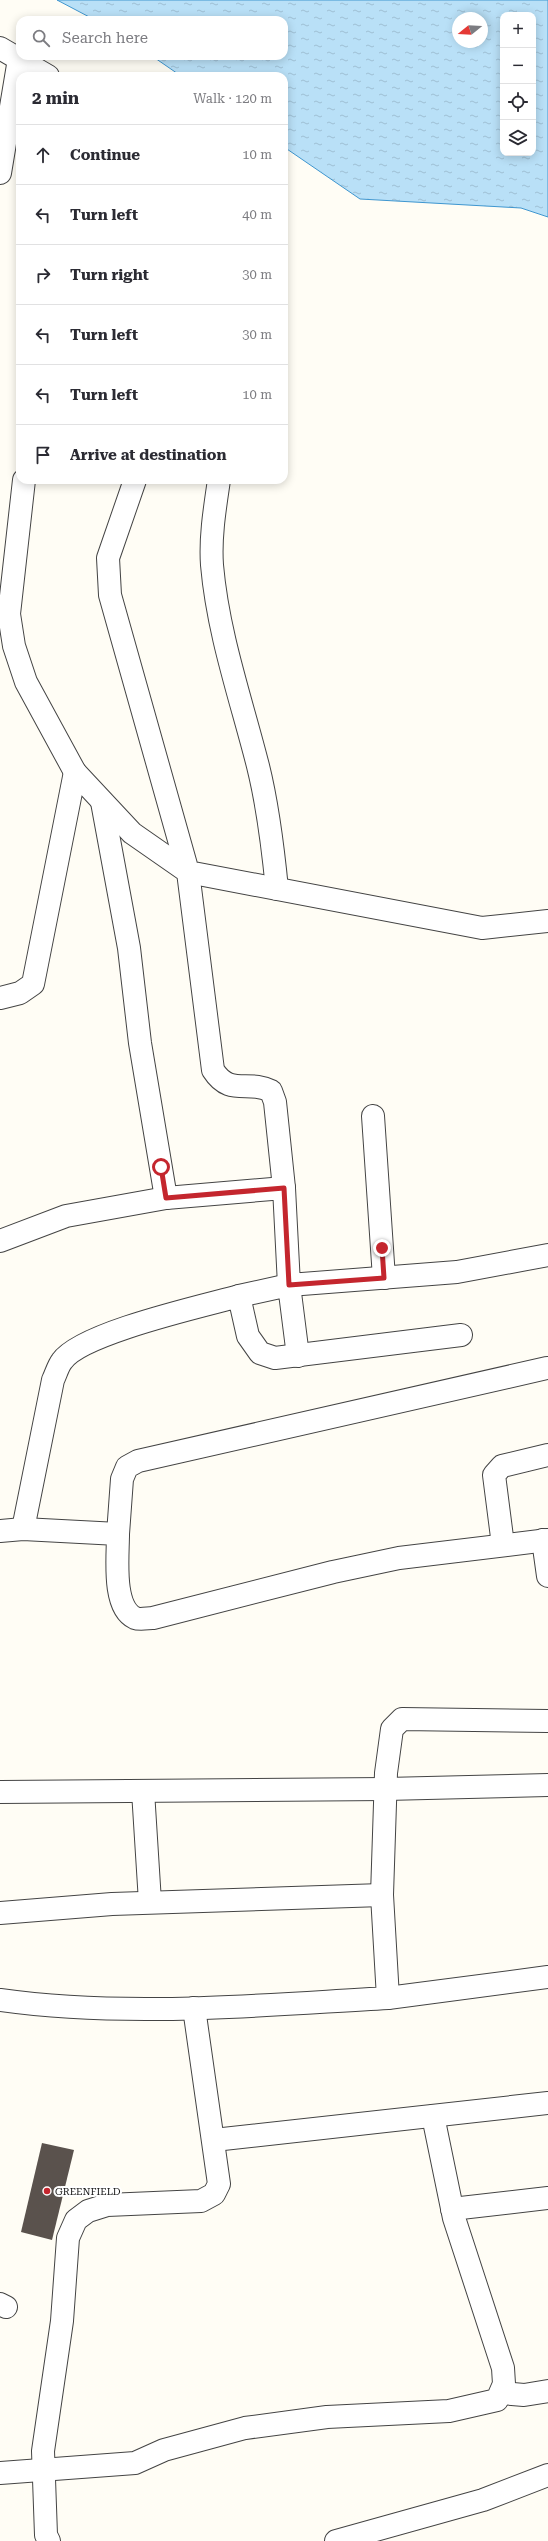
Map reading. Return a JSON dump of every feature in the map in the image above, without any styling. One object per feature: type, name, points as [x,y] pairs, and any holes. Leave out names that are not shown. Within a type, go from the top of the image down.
[{"type":"street","points":[[0,48],[16,58]]},
{"type":"street","points":[[17,72],[19,60],[41,72]]},
{"type":"street","points":[[0,173],[16,78]]},
{"type":"street","points":[[24,484],[9,614],[14,646],[26,682],[75,772],[132,833],[188,872],[482,928],[548,920]]},
{"type":"street","points":[[134,484],[108,558],[110,595],[188,872],[213,1070],[220,1081],[230,1086],[262,1087],[271,1092],[275,1102],[284,1188],[289,1285],[298,1356]]},
{"type":"street","points":[[219,484],[212,543],[216,593],[223,639],[260,774],[272,841],[277,889]]},
{"type":"street","points":[[0,998],[20,993],[33,984],[75,772]]},
{"type":"street","points":[[102,802],[129,948],[140,1043],[166,1198]]},
{"type":"street","points":[[373,1116],[384,1278]]},
{"type":"street","points":[[0,1240],[66,1216],[166,1198],[284,1188]]},
{"type":"street","points":[[23,1529],[53,1380],[62,1360],[111,1332],[239,1296],[289,1285],[457,1272],[548,1255]]},
{"type":"street","points":[[239,1296],[248,1336],[260,1354],[276,1358],[461,1335]]},
{"type":"street","points":[[547,1368],[138,1461],[127,1466],[122,1479],[118,1534],[119,1596],[125,1610],[136,1619],[153,1618],[333,1572],[399,1558],[545,1540],[548,1576]]},
{"type":"street","points":[[503,1545],[494,1475],[502,1466],[548,1455]]},
{"type":"street","points":[[0,1531],[23,1529],[118,1534]]},
{"type":"street","points":[[388,1998],[382,1895],[386,1789],[389,1741],[392,1729],[402,1719],[548,1721]]},
{"type":"street","points":[[0,1792],[386,1789],[548,1785]]},
{"type":"street","points":[[142,1791],[150,1902]]},
{"type":"street","points":[[0,1913],[150,1902],[382,1895]]},
{"type":"street","points":[[0,2000],[51,2007],[194,2008],[388,1998],[548,1977]]},
{"type":"street","points":[[49,2541],[46,2535],[43,2451],[62,2321],[68,2238],[76,2220],[88,2211],[107,2206],[201,2201],[214,2194],[219,2184],[219,2174],[194,2008]]},
{"type":"street","points":[[214,2140],[548,2103]]},
{"type":"street","points":[[0,2473],[135,2463],[164,2450],[245,2428],[327,2417],[449,2411],[485,2404],[497,2400],[501,2393],[503,2368],[452,2209],[433,2116]]},
{"type":"street","points":[[452,2209],[548,2198]]},
{"type":"street","points":[[501,2393],[524,2395],[548,2391]]},
{"type":"street","points":[[336,2541],[483,2500],[548,2475]]},
{"type":"water","points":[[57,0],[548,0],[548,217],[521,208],[360,199],[288,150],[288,72],[175,72],[158,60],[288,60],[288,16],[87,16]]},
{"type":"building","name":"GREENFIELD","points":[[42,2143],[74,2150],[52,2240],[21,2232]]},
{"type":"place","name":"GREENFIELD","points":[[47,2191]]},
{"type":"route","points":[[161,1167],[166,1198],[284,1188],[289,1285],[384,1278],[382,1248]]}]
